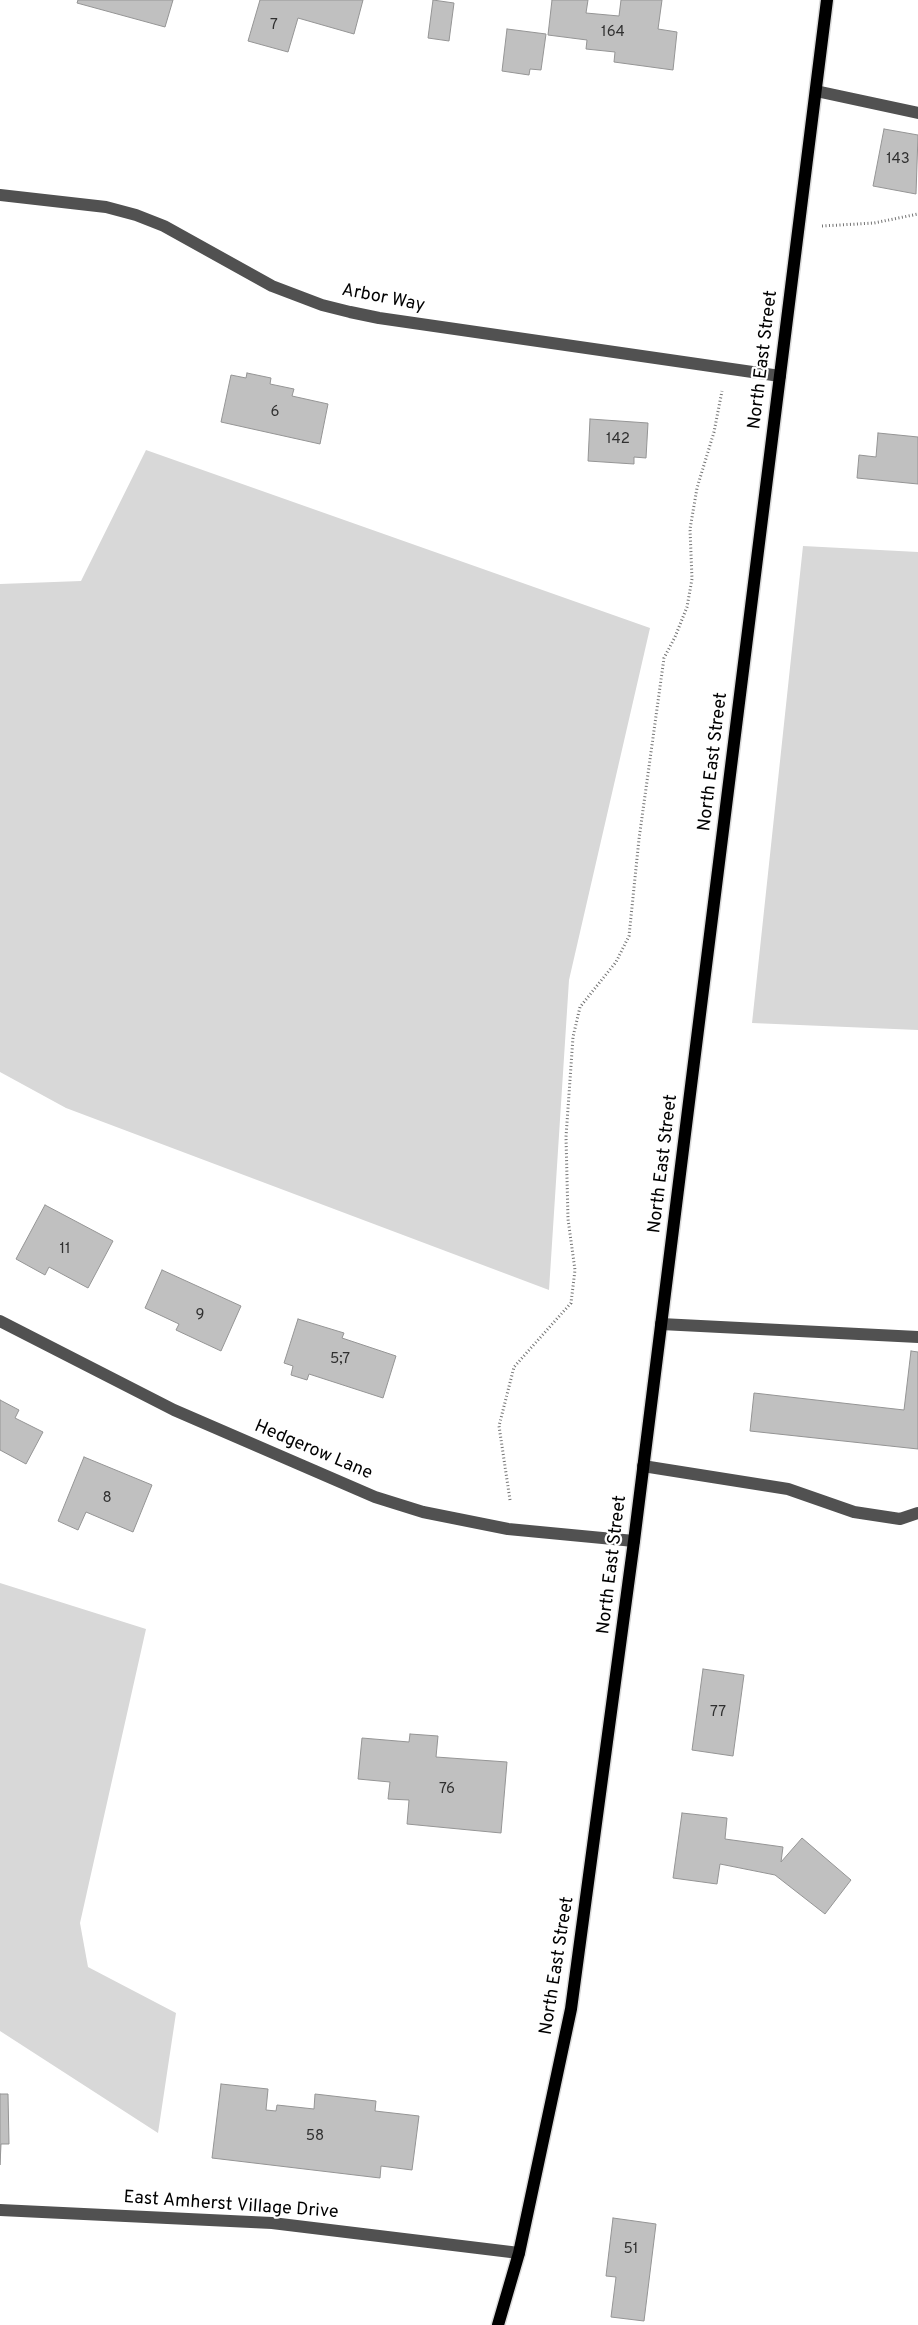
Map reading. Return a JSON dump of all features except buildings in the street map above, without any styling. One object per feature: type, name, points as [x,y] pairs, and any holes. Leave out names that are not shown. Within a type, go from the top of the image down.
[{"type":"main road","name":"North East Street","points":[[498,2325],[519,2253],[571,2009],[634,1541],[827,0]]},
{"type":"street","points":[[816,91],[918,114]]},
{"type":"street","name":"Arbor Way","points":[[0,195],[106,207],[136,215],[164,226],[272,286],[322,305],[350,312],[389,320],[780,376]]},
{"type":"street","name":"Hedgerow Lane","points":[[0,1321],[174,1410],[375,1497],[423,1512],[508,1529],[634,1541]]},
{"type":"street","points":[[661,1324],[918,1337]]},
{"type":"street","points":[[643,1466],[788,1489],[854,1512],[900,1519],[918,1513]]},
{"type":"street","name":"East Amherst Village Drive","points":[[0,2210],[272,2223],[519,2253]]},
{"type":"path","points":[[798,227],[874,223],[918,214]]},
{"type":"path","points":[[510,1500],[499,1426],[514,1367],[571,1303],[575,1270],[568,1219],[566,1137],[573,1037],[580,1008],[616,962],[629,936],[639,839],[664,658],[687,607],[692,579],[690,529],[699,480],[714,432],[726,368]]},
{"type":"shaded area","points":[[146,450],[650,628],[569,980],[549,1290],[66,1108],[0,1072],[0,584],[81,581]]},
{"type":"shaded area","points":[[803,546],[918,552],[918,1030],[752,1023]]},
{"type":"shaded area","points":[[0,1583],[146,1629],[80,1923],[88,1967],[176,2013],[158,2133],[0,2031]]}]
